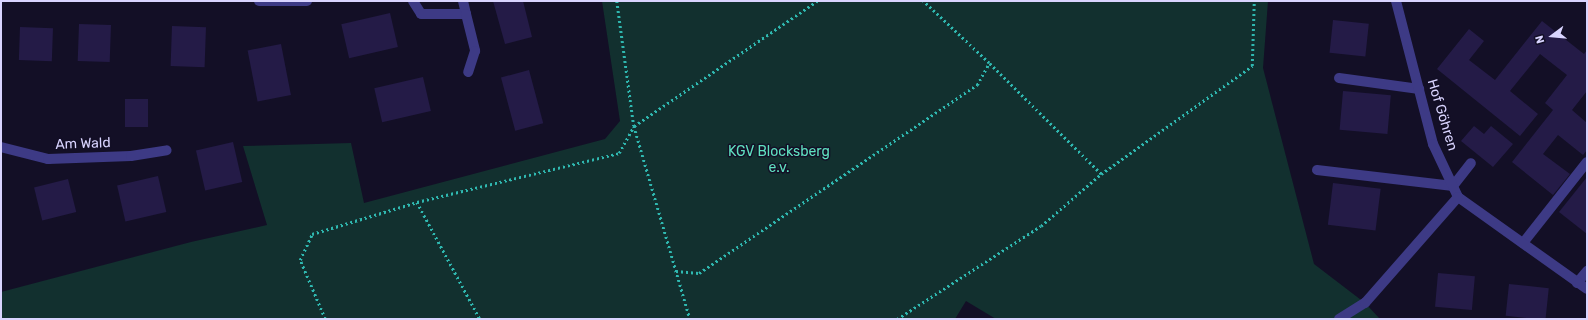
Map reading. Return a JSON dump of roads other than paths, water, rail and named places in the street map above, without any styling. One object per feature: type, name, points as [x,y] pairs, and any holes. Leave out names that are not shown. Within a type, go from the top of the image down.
[{"type":"street","points":[[259,1],[301,2]]},
{"type":"street","points":[[413,1],[421,14],[466,14]]},
{"type":"street","points":[[463,1],[475,51],[468,72]]},
{"type":"street","name":"Hof Göhren","points":[[1396,1],[1433,144],[1458,197]]},
{"type":"street","points":[[1339,78],[1419,89]]},
{"type":"street","name":"Am Wald","points":[[1,147],[48,159],[131,156],[167,150]]},
{"type":"street","points":[[1523,243],[1587,162]]},
{"type":"street","points":[[1316,170],[1453,186],[1471,163]]},
{"type":"street","points":[[1339,319],[1365,303],[1458,197],[1577,283],[1587,288]]},
{"type":"street","points":[[1577,283],[1587,271]]},
{"type":"park label","name":"KGV Blocksberg e.v.","points":[[779,160]]}]
